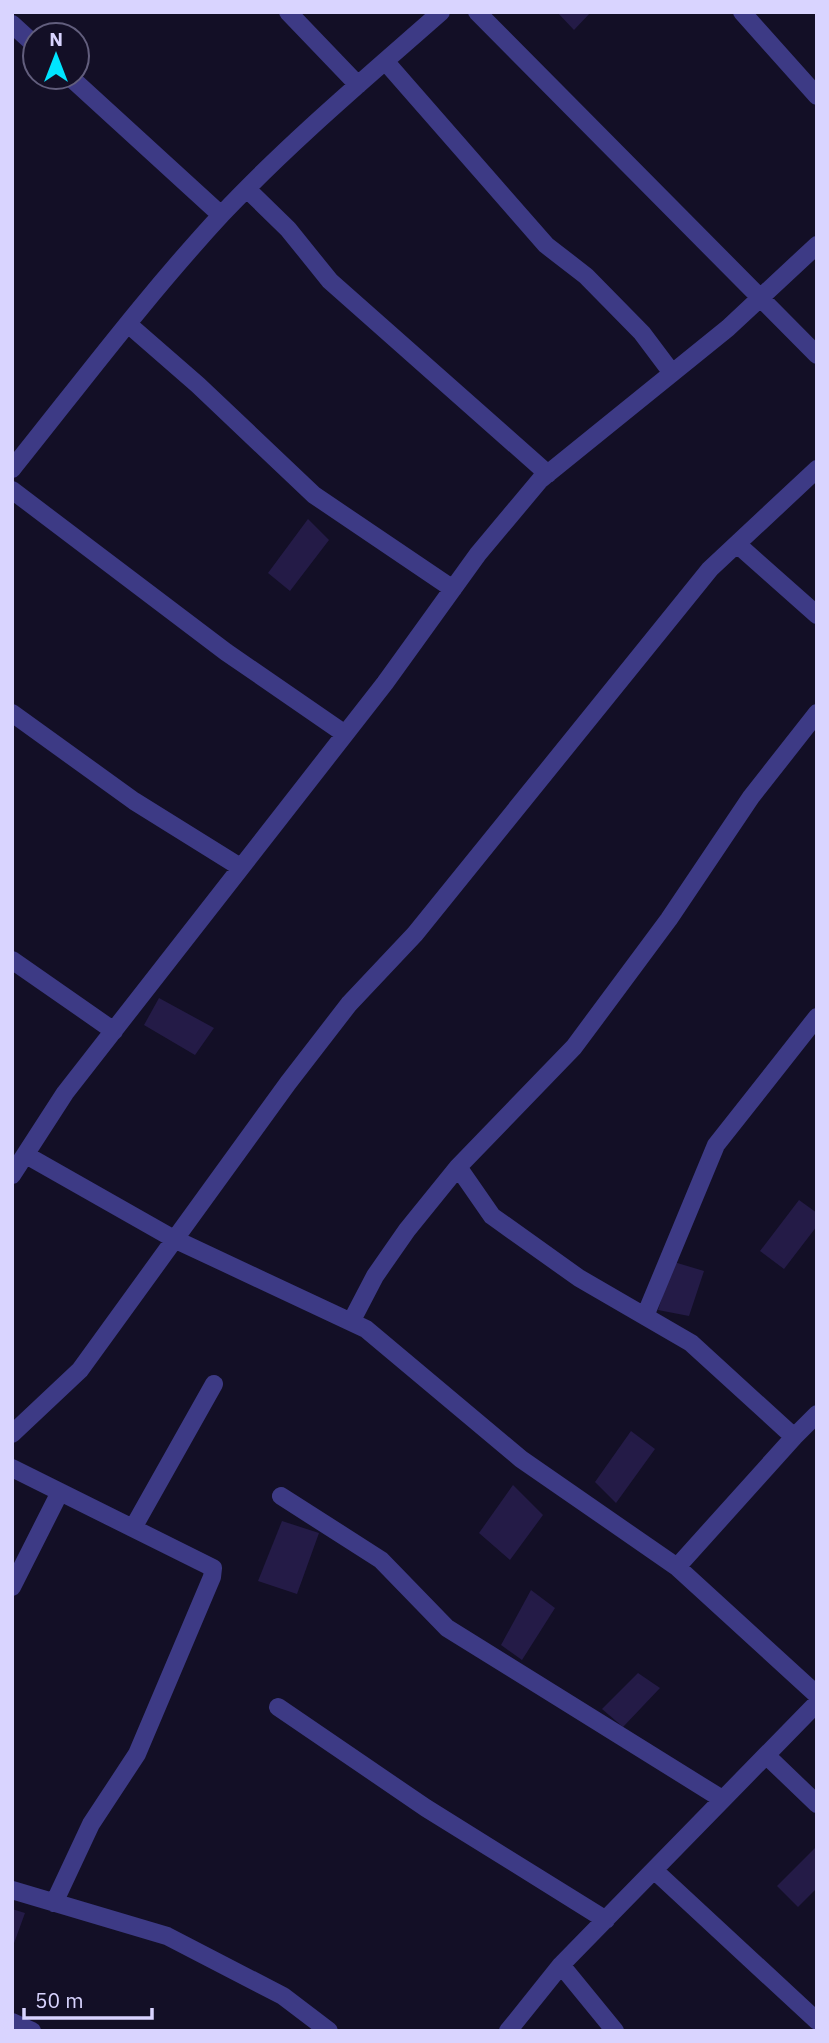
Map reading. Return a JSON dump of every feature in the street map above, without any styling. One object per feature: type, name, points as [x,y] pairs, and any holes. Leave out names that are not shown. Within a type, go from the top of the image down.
[{"type":"street","points":[[288,12],[358,85]]},
{"type":"street","points":[[12,469],[128,324],[221,215],[384,61],[441,12]]},
{"type":"street","points":[[477,12],[817,355]]},
{"type":"street","points":[[742,12],[817,96]]},
{"type":"street","points":[[384,61],[546,245],[595,286],[642,333],[672,373]]},
{"type":"street","points":[[85,91],[221,215]]},
{"type":"street","points":[[247,189],[288,229],[330,281],[548,474]]},
{"type":"street","points":[[12,1175],[65,1093],[345,734],[478,554],[548,474],[728,328],[817,245]]},
{"type":"street","points":[[128,324],[198,385],[314,495],[453,589]]},
{"type":"street","points":[[12,1434],[80,1370],[349,1004],[415,934],[702,579],[817,469]]},
{"type":"street","points":[[12,490],[226,652],[345,734]]},
{"type":"street","points":[[737,544],[817,615]]},
{"type":"street","points":[[12,713],[134,801],[240,867]]},
{"type":"street","points":[[351,1322],[375,1276],[407,1230],[458,1167],[575,1046],[669,919],[751,797],[817,713]]},
{"type":"street","points":[[12,960],[114,1031]]},
{"type":"street","points":[[645,1316],[716,1145],[817,1017]]},
{"type":"street","points":[[26,1155],[174,1239],[366,1329],[521,1459],[677,1567],[817,1695]]},
{"type":"street","points":[[458,1167],[492,1216],[579,1278],[691,1343],[794,1437]]},
{"type":"street","points":[[133,1528],[214,1384]]},
{"type":"street","points":[[677,1567],[817,1414]]},
{"type":"street","points":[[12,1468],[213,1568],[212,1577],[137,1754],[91,1824],[54,1903]]},
{"type":"street","points":[[12,1587],[60,1492]]},
{"type":"street","points":[[281,1496],[381,1560],[447,1628],[722,1800]]},
{"type":"street","points":[[508,2031],[561,1965],[817,1703]]},
{"type":"street","points":[[278,1707],[426,1808],[606,1920]]},
{"type":"street","points":[[767,1756],[817,1804]]},
{"type":"street","points":[[654,1870],[817,2021]]},
{"type":"street","points":[[12,1890],[167,1936],[283,1996],[329,2031]]},
{"type":"street","points":[[561,1965],[615,2031]]},
{"type":"street","points":[[12,2022],[32,2031]]},
{"type":"building","points":[[557,12],[591,12],[574,30]]},
{"type":"building","points":[[308,519],[329,540],[290,591],[268,573]]},
{"type":"building","points":[[159,998],[214,1028],[195,1055],[144,1025]]},
{"type":"building","points":[[799,1200],[817,1213],[817,1226],[784,1269],[760,1251]]},
{"type":"building","points":[[674,1262],[704,1271],[689,1316],[658,1310]]},
{"type":"building","points":[[631,1431],[655,1449],[616,1503],[595,1482]]},
{"type":"building","points":[[513,1485],[543,1515],[510,1560],[479,1533]]},
{"type":"building","points":[[282,1521],[319,1533],[297,1594],[258,1581]]},
{"type":"building","points":[[531,1590],[555,1608],[522,1660],[501,1645]]},
{"type":"building","points":[[638,1673],[660,1688],[623,1727],[602,1709]]},
{"type":"building","points":[[817,1846],[817,1888],[798,1907],[777,1886]]},
{"type":"building","points":[[12,1909],[25,1913],[13,1946],[12,1946]]}]
